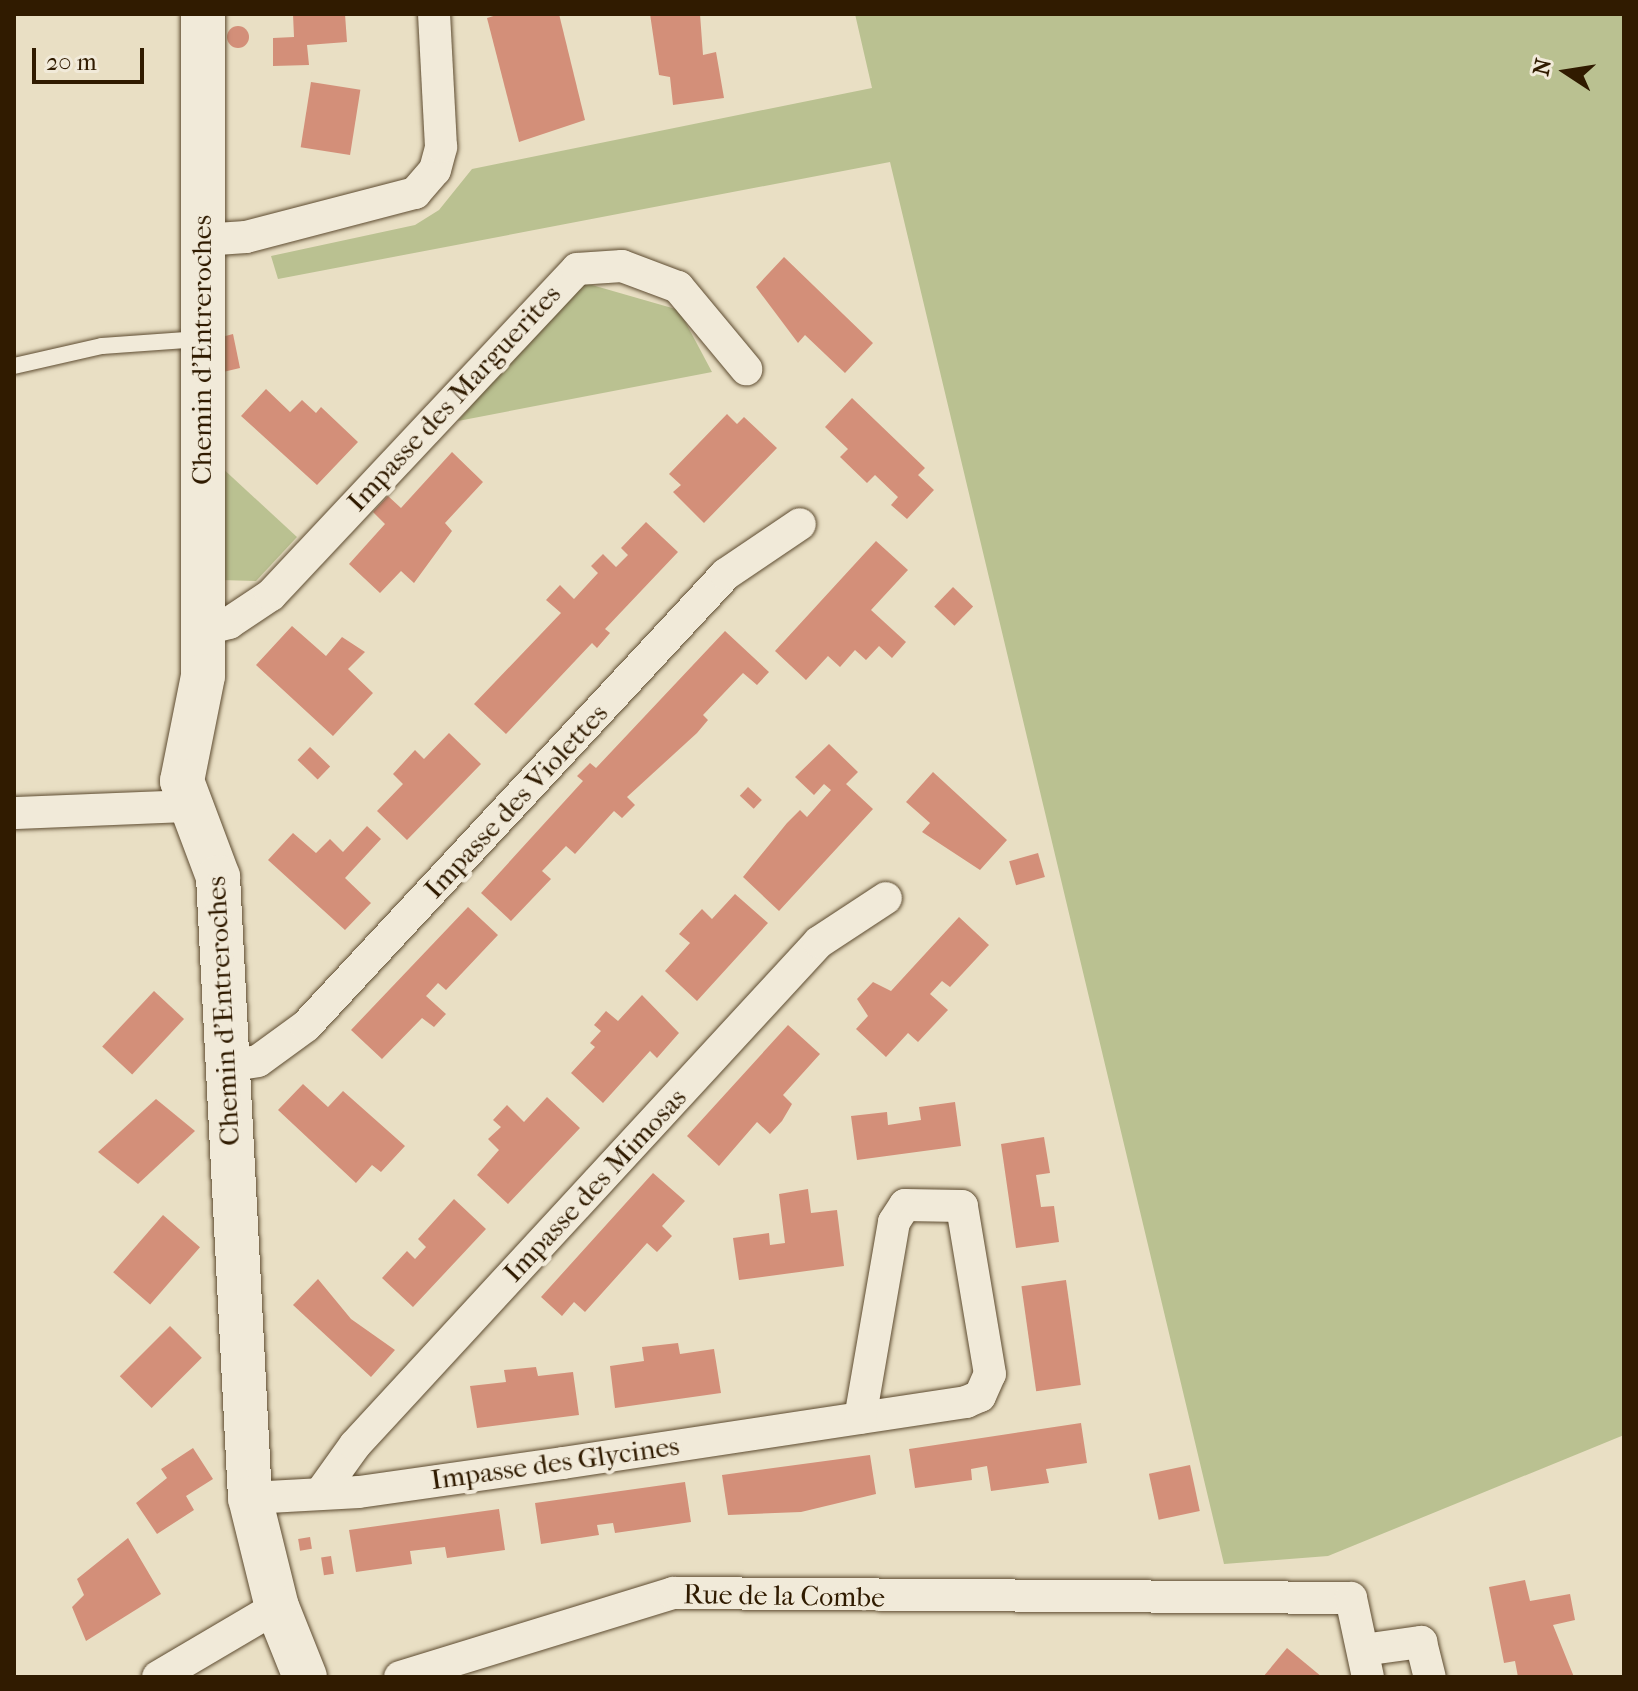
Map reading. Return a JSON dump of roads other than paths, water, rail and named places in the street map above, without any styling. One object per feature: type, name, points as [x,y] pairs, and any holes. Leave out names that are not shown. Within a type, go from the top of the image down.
[{"type":"street","name":"Chemin d'Entreroches","points":[[203,14],[201,339],[205,629],[202,693],[183,758],[188,806],[218,877],[250,1498]]},
{"type":"street","points":[[202,240],[261,234],[415,193],[435,170],[441,147],[434,14]]},
{"type":"street","name":"Impasse des Marguerites","points":[[205,629],[229,623],[271,595],[577,269],[622,266],[678,287],[746,369]]},
{"type":"street","name":"Impasse des Violettes","points":[[227,1066],[258,1061],[306,1026],[726,574],[800,524]]},
{"type":"street","points":[[14,813],[188,806]]},
{"type":"street","name":"Impasse des Mimosas","points":[[322,1491],[355,1445],[819,942],[886,898]]},
{"type":"street","name":"Impasse des Glycines","points":[[250,1498],[322,1491],[359,1492],[860,1418],[966,1402],[988,1384],[962,1206],[905,1205],[894,1222],[860,1418]]},
{"type":"street","points":[[250,1498],[277,1607],[305,1677]]},
{"type":"street","name":"Rue de la Combe","points":[[400,1677],[673,1593],[1181,1601],[1351,1598],[1366,1664]]},
{"type":"street","points":[[158,1677],[277,1607]]},
{"type":"street","points":[[1366,1664],[1421,1642],[1430,1677]]},
{"type":"lane","points":[[14,366],[102,346],[201,339]]}]
